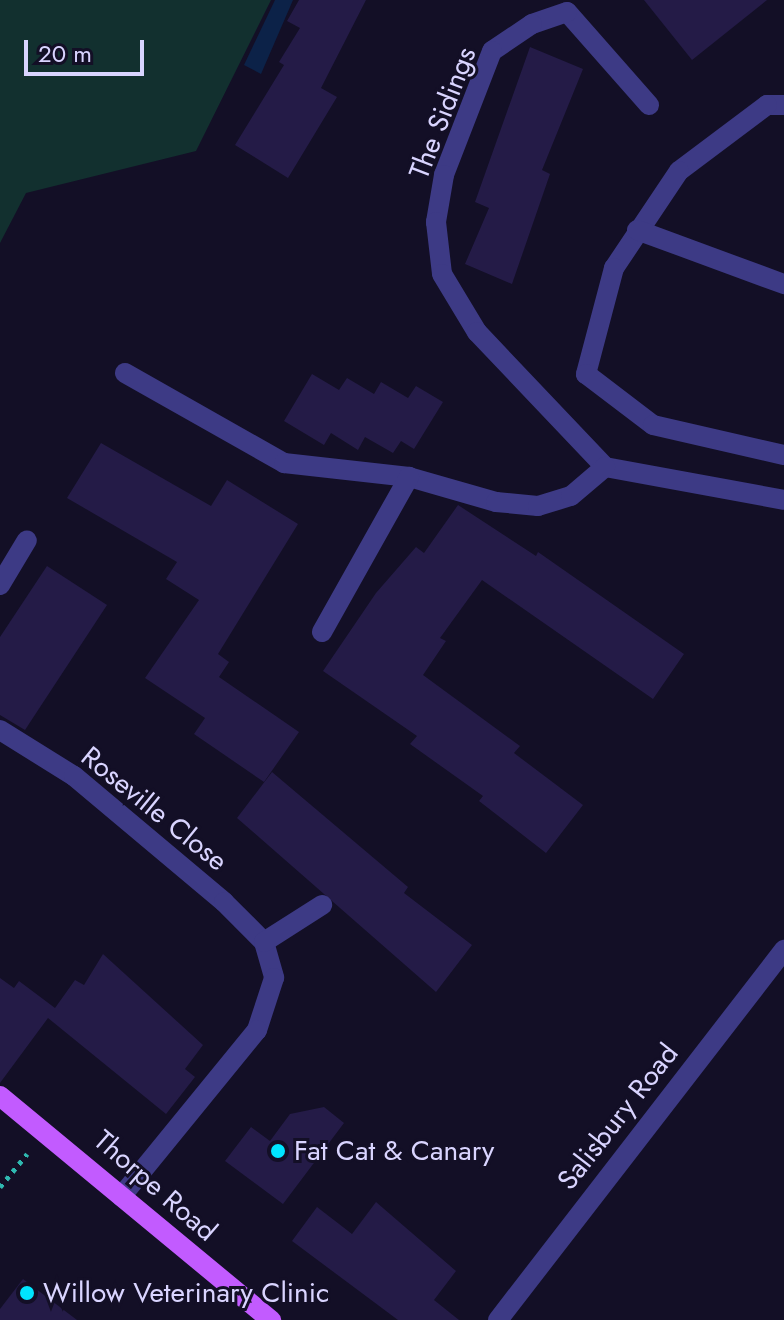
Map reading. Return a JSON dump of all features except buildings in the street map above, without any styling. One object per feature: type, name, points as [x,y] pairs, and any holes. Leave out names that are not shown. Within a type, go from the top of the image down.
[{"type":"main road","name":"Thorpe Road","points":[[0,1096],[271,1320]]},
{"type":"street","name":"The Sidings","points":[[605,467],[477,332],[442,274],[436,222],[444,175],[492,51],[532,24],[568,6],[649,105]]},
{"type":"street","points":[[784,105],[767,105],[679,171],[614,268],[586,374],[653,425],[784,455]]},
{"type":"street","points":[[637,230],[784,284]]},
{"type":"street","points":[[125,373],[284,463],[409,477],[496,502],[538,506],[571,496],[605,467],[784,500]]},
{"type":"street","points":[[322,632],[409,477]]},
{"type":"street","points":[[0,585],[27,540]]},
{"type":"street","name":"Roseville Close","points":[[0,730],[74,776],[264,942]]},
{"type":"street","points":[[121,1197],[257,1030],[274,978],[264,942],[322,905]]},
{"type":"street","name":"Salisbury Road","points":[[498,1320],[784,950]]},
{"type":"path","points":[[0,1187],[27,1153]]},
{"type":"green space","points":[[0,0],[271,0],[196,151],[26,193],[0,243]]},
{"type":"water","points":[[275,0],[293,0],[261,74],[244,65]]},
{"type":"place","name":"Fat Cat & Canary","points":[[278,1151]]},
{"type":"place","name":"Willow Veterinary Clinic","points":[[27,1293]]}]
